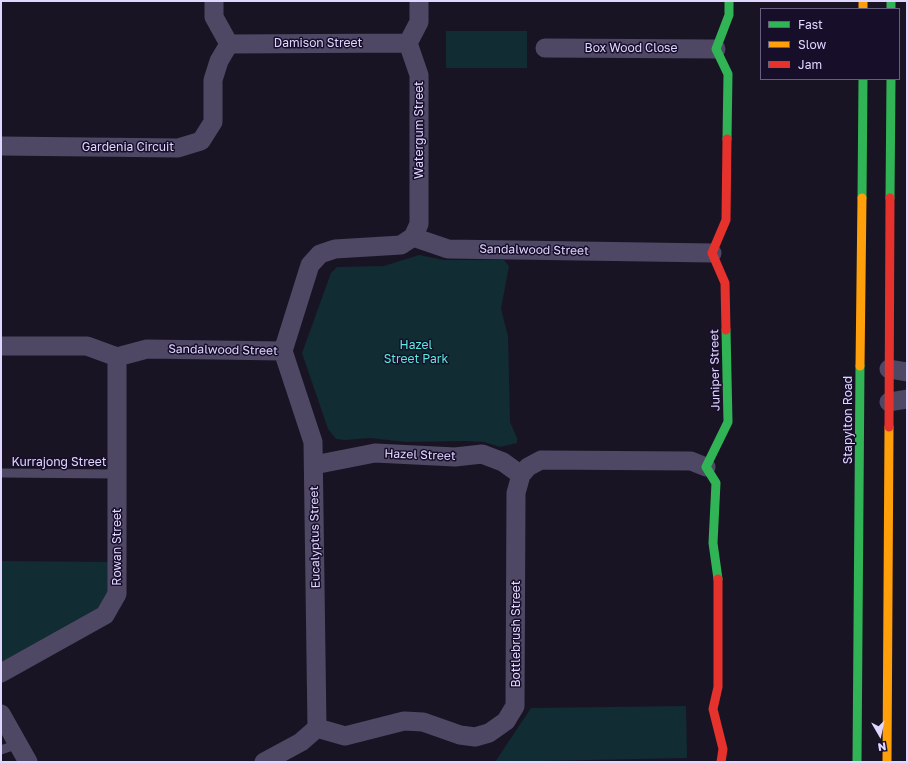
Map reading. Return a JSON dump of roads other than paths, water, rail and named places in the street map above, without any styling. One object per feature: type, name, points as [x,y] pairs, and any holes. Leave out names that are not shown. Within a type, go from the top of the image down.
[{"type":"main road","points":[[712,253],[726,220],[728,74],[716,49],[728,15],[729,1]]},
{"type":"main road","name":"Stapylton Road","points":[[857,762],[863,80]]},
{"type":"main road","points":[[887,762],[898,401],[891,80]]},
{"type":"main road","name":"Juniper Street","points":[[706,467],[728,422],[725,283],[712,253]]},
{"type":"main road","points":[[706,467],[716,483],[713,543],[718,574],[718,686],[713,709],[723,749],[721,762]]},
{"type":"street","points":[[214,1],[214,17],[229,44]]},
{"type":"street","points":[[408,44],[419,22],[419,1]]},
{"type":"street","name":"Damison Street","points":[[229,44],[408,44]]},
{"type":"street","name":"Gardenia Circuit","points":[[1,146],[178,148],[201,141],[213,122],[213,80],[219,61],[229,44]]},
{"type":"street","name":"Watergum Street","points":[[408,44],[419,75],[419,224],[413,237]]},
{"type":"street","name":"Box Wood Close","points":[[546,48],[716,49]]},
{"type":"street","name":"Sandalwood Street","points":[[117,357],[147,349],[283,351],[310,265],[320,254],[334,249],[401,245],[413,237],[448,249],[712,253]]},
{"type":"street","points":[[1,346],[87,346],[117,357]]},
{"type":"street","name":"Eucalyptus Street","points":[[283,351],[312,442],[314,465],[316,728]]},
{"type":"street","name":"Rowan Street","points":[[1,673],[105,615],[117,594],[117,357]]},
{"type":"street","name":"Hazel Street","points":[[314,465],[375,453],[455,457],[482,454],[503,462],[521,475]]},
{"type":"street","points":[[521,475],[528,467],[541,460],[691,461],[706,467]]},
{"type":"street","name":"Bottlebrush Street","points":[[316,728],[345,736],[404,721],[423,722],[460,735],[475,737],[489,733],[506,721],[516,706],[516,493],[521,475]]},
{"type":"street","points":[[1,714],[9,747],[28,762]]},
{"type":"street","points":[[264,762],[301,742],[316,728]]},
{"type":"lane","name":"Kurrajong Street","points":[[1,473],[117,474]]},
{"type":"park label","name":"Hazel Street Park","points":[[416,352]]}]
